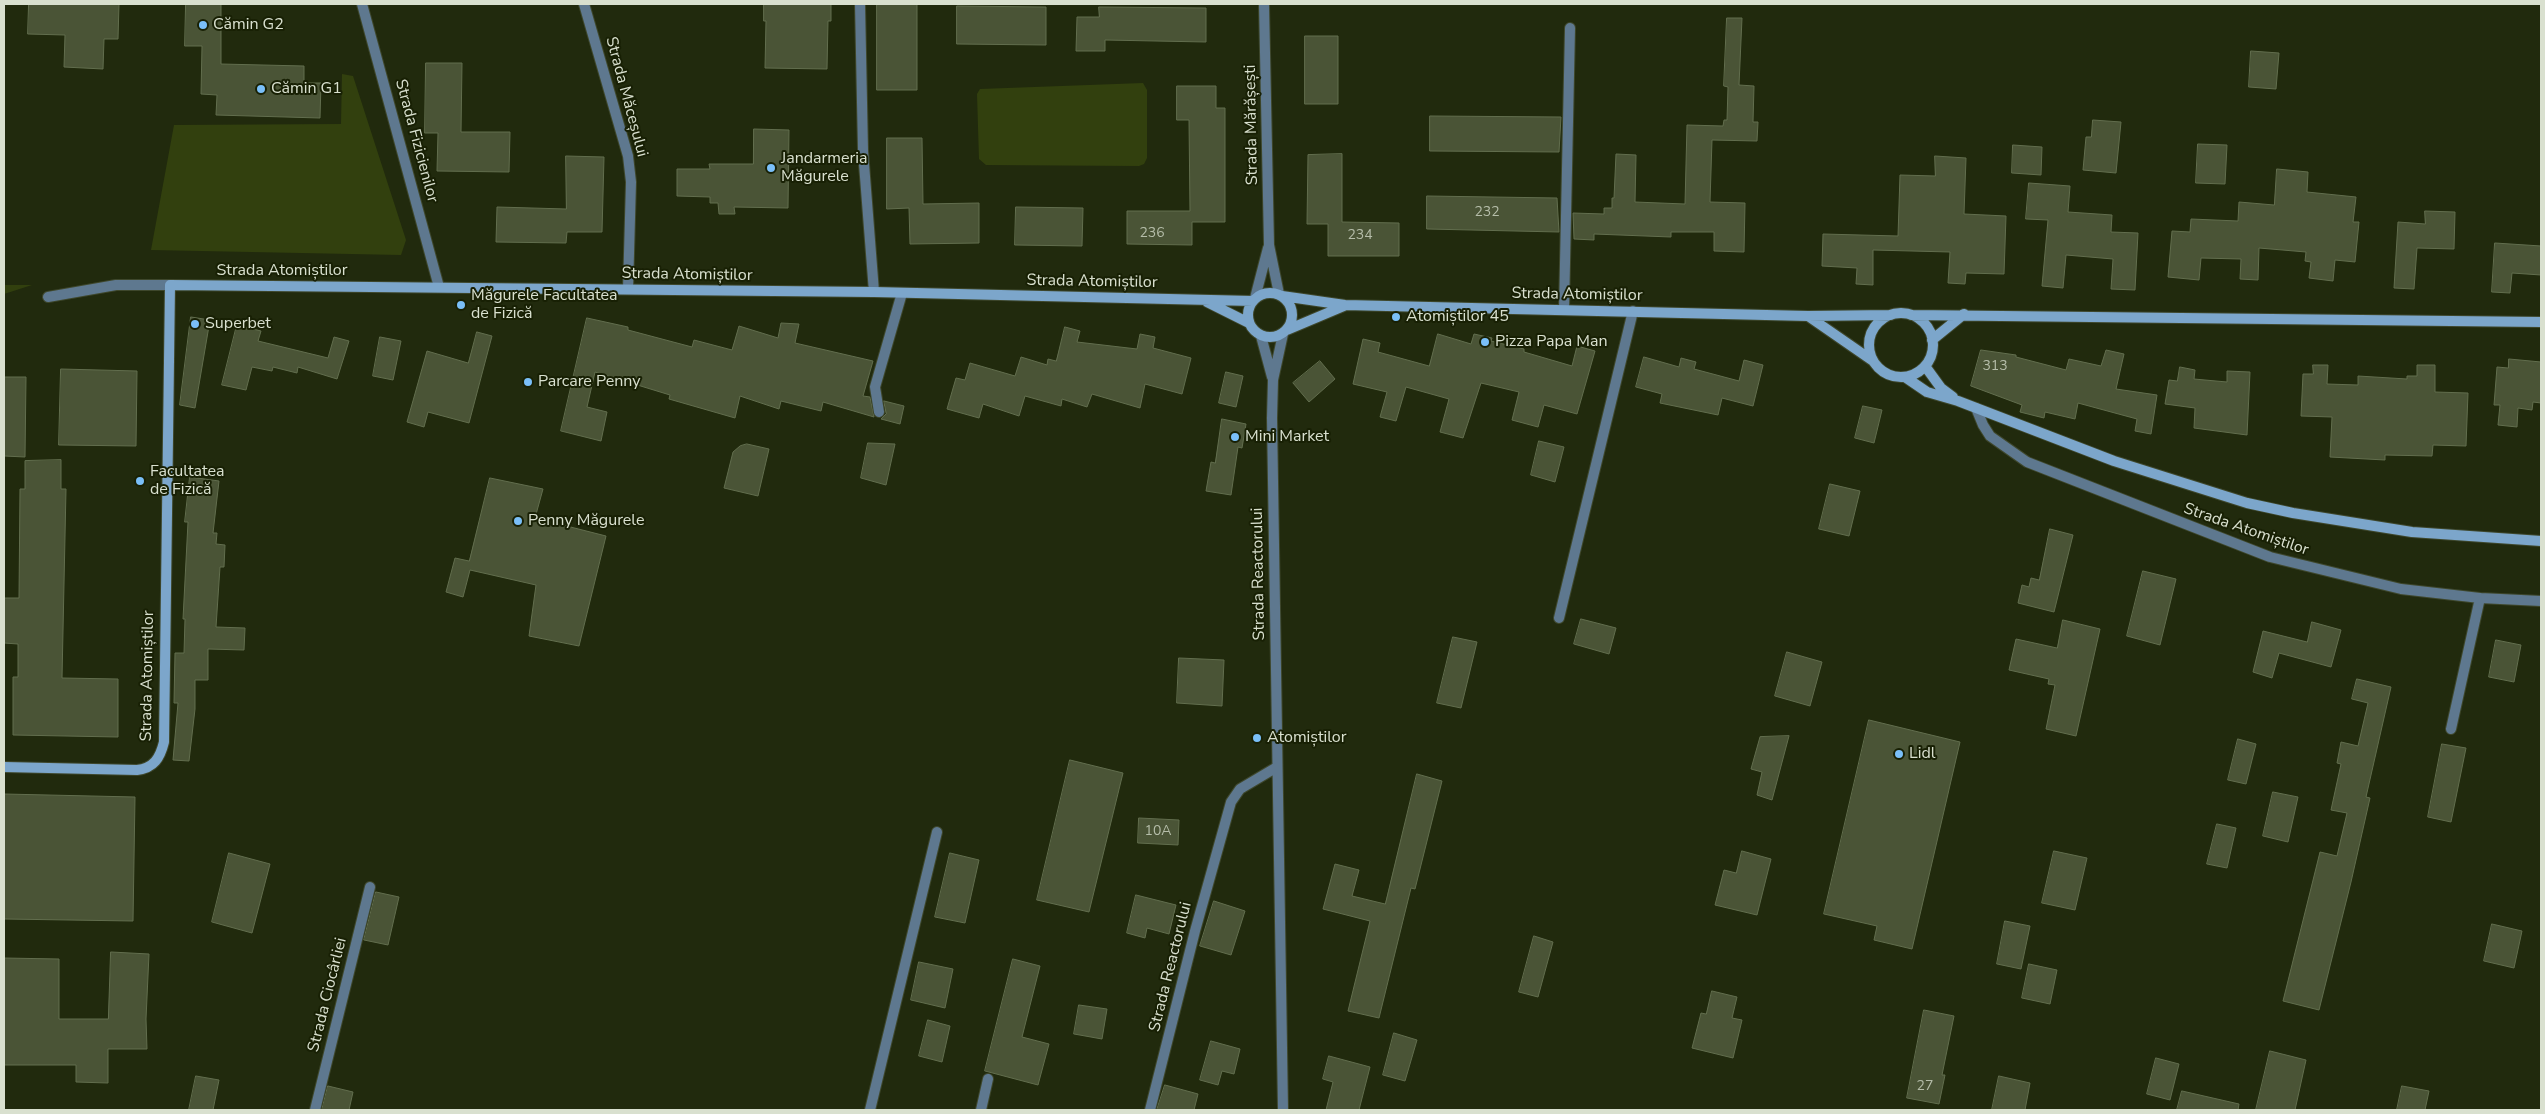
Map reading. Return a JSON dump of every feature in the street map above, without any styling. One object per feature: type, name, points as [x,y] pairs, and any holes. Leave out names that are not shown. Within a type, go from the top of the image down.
[{"type":"main road","name":"Strada Atomiștilor","points":[[4,767],[145,769],[157,760],[161,752],[164,742],[170,285],[874,292],[1254,300]]},
{"type":"main road","points":[[1268,293],[1280,295],[1288,302],[1292,314],[1285,332],[1272,338],[1261,336],[1249,323],[1249,309],[1254,300],[1268,293]]},
{"type":"main road","name":"Strada Atomiștilor","points":[[1280,295],[1345,305],[1808,316],[1891,315]]},
{"type":"main road","name":"Strada Atomiștilor","points":[[1204,300],[1249,323]]},
{"type":"main road","name":"Strada Atomiștilor","points":[[1285,332],[1345,305]]},
{"type":"main road","points":[[1874,362],[1870,351],[1871,334],[1880,320],[1891,315],[1964,314],[2541,322]]},
{"type":"main road","points":[[1932,340],[1964,314]]},
{"type":"main road","points":[[1808,316],[1874,362],[1881,370],[1891,375],[1905,377],[1925,366],[1930,358],[1932,340],[1928,329],[1921,320],[1911,315]]},
{"type":"main road","name":"Strada Atomiștilor","points":[[1925,366],[1941,388],[1958,401]]},
{"type":"main road","name":"Strada Atomiștilor","points":[[1905,377],[1927,392],[1958,401],[2114,461],[2247,503],[2320,518],[2412,532],[2541,542]]},
{"type":"street","name":"Strada Fizicienilor","points":[[362,4],[439,287]]},
{"type":"street","name":"Strada Măceșului","points":[[584,4],[628,156],[631,182],[628,289]]},
{"type":"street","points":[[860,4],[863,160],[874,292]]},
{"type":"street","name":"Strada Mărășești","points":[[1264,4],[1269,245],[1280,295]]},
{"type":"street","points":[[1564,310],[1570,28]]},
{"type":"street","name":"Strada Mărășești","points":[[1254,300],[1269,245]]},
{"type":"street","name":"Strada Atomiștilor","points":[[48,297],[116,285],[170,285]]},
{"type":"street","points":[[879,412],[875,388],[902,293]]},
{"type":"street","points":[[1559,618],[1633,311]]},
{"type":"street","name":"Strada Reactorului","points":[[1283,1110],[1273,380],[1285,332]]},
{"type":"street","name":"Strada Reactorului","points":[[1261,336],[1273,380]]},
{"type":"street","name":"Strada Atomiștilor","points":[[1976,408],[1982,425],[1997,444],[2027,462],[2270,557],[2401,589],[2480,598],[2541,601]]},
{"type":"street","points":[[2451,729],[2480,598]]},
{"type":"street","name":"Strada Reactorului","points":[[1150,1110],[1195,931],[1231,802],[1240,789],[1277,767]]},
{"type":"street","points":[[870,1110],[937,832]]},
{"type":"street","name":"Strada Ciocârliei","points":[[315,1110],[370,887]]},
{"type":"street","points":[[980,1110],[988,1079]]},
{"type":"green space","points":[[342,74],[353,76],[406,240],[401,255],[151,250],[174,125],[341,124]]},
{"type":"green space","points":[[1143,83],[1147,90],[1147,158],[1144,164],[1139,166],[986,165],[979,159],[977,94],[980,89]]},
{"type":"green space","points":[[4,285],[32,285],[4,294]]},
{"type":"building","points":[[29,4],[119,4],[118,39],[104,39],[103,69],[64,67],[65,35],[28,34]]},
{"type":"building","name":"Cămin G1","points":[[186,4],[221,4],[221,64],[304,66],[304,83],[321,83],[320,118],[216,115],[217,95],[201,94],[202,46],[185,46]]},
{"type":"building","points":[[764,4],[831,4],[831,21],[828,21],[827,69],[765,68],[766,21],[764,21]]},
{"type":"building","points":[[877,4],[917,4],[917,90],[877,90]]},
{"type":"building","points":[[957,6],[1046,7],[1046,45],[957,44]]},
{"type":"building","points":[[1099,7],[1206,8],[1206,42],[1105,40],[1105,51],[1076,51],[1077,17],[1099,17]]},
{"type":"building","points":[[1727,18],[1742,18],[1739,85],[1754,86],[1753,122],[1758,122],[1757,141],[1712,140],[1710,202],[1745,203],[1744,252],[1714,251],[1714,232],[1671,232],[1671,237],[1594,234],[1594,240],[1574,239],[1573,213],[1604,214],[1604,208],[1612,208],[1616,154],[1636,155],[1635,202],[1685,204],[1687,125],[1723,126],[1724,120],[1727,120],[1728,87],[1724,86]]},
{"type":"building","points":[[1305,36],[1338,36],[1338,104],[1305,104]]},
{"type":"building","points":[[2251,51],[2279,53],[2276,89],[2249,87]]},
{"type":"building","points":[[426,63],[462,63],[461,132],[510,132],[509,172],[437,171],[438,133],[425,133]]},
{"type":"building","points":[[1177,86],[1216,86],[1216,108],[1225,108],[1225,222],[1192,222],[1192,245],[1127,244],[1127,211],[1190,211],[1189,120],[1177,120]]},
{"type":"building","points":[[1430,116],[1561,117],[1559,152],[1430,151]]},
{"type":"building","points":[[2093,120],[2121,122],[2116,173],[2083,170],[2086,137],[2091,137]]},
{"type":"building","points":[[754,129],[789,130],[788,208],[734,207],[735,214],[719,214],[718,203],[710,203],[710,197],[677,196],[677,169],[710,169],[709,164],[753,164]]},
{"type":"building","points":[[887,138],[922,138],[923,204],[979,203],[979,243],[910,244],[909,208],[887,209]]},
{"type":"building","points":[[2198,144],[2227,145],[2225,184],[2196,183]]},
{"type":"building","points":[[2013,145],[2042,147],[2041,175],[2012,173]]},
{"type":"building","points":[[1342,154],[1342,222],[1399,223],[1399,256],[1328,256],[1328,224],[1307,224],[1308,155]]},
{"type":"building","points":[[566,156],[604,157],[602,232],[567,232],[566,243],[496,242],[497,207],[566,209]]},
{"type":"building","points":[[1935,156],[1966,158],[1964,214],[2006,216],[2004,274],[1966,273],[1965,284],[1948,283],[1950,252],[1873,250],[1873,285],[1856,284],[1857,268],[1822,266],[1823,234],[1898,236],[1900,175],[1935,176]]},
{"type":"building","points":[[2277,169],[2308,172],[2307,192],[2356,197],[2353,222],[2359,222],[2355,262],[2335,260],[2333,281],[2309,278],[2311,262],[2305,261],[2306,252],[2259,248],[2258,280],[2240,279],[2241,259],[2201,258],[2199,280],[2168,277],[2172,231],[2190,232],[2191,219],[2238,221],[2239,202],[2274,205]]},
{"type":"building","points":[[2029,183],[2070,186],[2068,212],[2112,215],[2111,232],[2138,233],[2135,290],[2111,289],[2113,259],[2066,255],[2063,288],[2042,286],[2048,220],[2026,219]]},
{"type":"building","points":[[1427,196],[1557,198],[1559,232],[1427,229]]},
{"type":"building","points":[[1016,207],[1083,208],[1082,246],[1015,245]]},
{"type":"building","points":[[2425,211],[2455,212],[2454,249],[2417,248],[2414,289],[2394,288],[2398,222],[2425,224]]},
{"type":"building","points":[[2495,243],[2541,246],[2541,275],[2512,273],[2510,293],[2492,292]]},
{"type":"building","points":[[191,317],[210,320],[195,408],[180,405]]},
{"type":"building","points":[[587,318],[628,327],[628,330],[692,347],[694,340],[732,350],[739,326],[778,338],[781,323],[799,324],[795,343],[873,361],[863,396],[870,397],[874,417],[823,402],[821,411],[781,401],[779,409],[740,396],[735,418],[669,399],[670,395],[595,372],[587,407],[607,412],[601,441],[561,431]]},
{"type":"building","points":[[237,325],[261,331],[258,341],[328,358],[334,337],[349,341],[337,379],[298,367],[297,373],[273,367],[272,371],[252,367],[246,390],[222,385]]},
{"type":"building","points":[[1065,327],[1080,331],[1077,342],[1137,349],[1140,334],[1155,337],[1153,348],[1191,358],[1182,394],[1145,384],[1140,408],[1092,394],[1087,407],[1062,399],[1061,406],[1025,396],[1019,416],[983,404],[979,418],[947,409],[956,378],[965,380],[970,363],[1015,376],[1021,357],[1047,365],[1048,359],[1056,361]]},
{"type":"building","points":[[477,332],[492,336],[469,423],[428,412],[424,427],[407,422],[427,351],[468,363]]},
{"type":"building","points":[[1438,334],[1471,344],[1474,334],[1492,338],[1491,341],[1524,349],[1524,352],[1572,366],[1577,346],[1595,351],[1577,414],[1544,405],[1538,427],[1512,420],[1519,392],[1481,383],[1463,438],[1440,432],[1449,399],[1406,387],[1396,421],[1380,417],[1387,392],[1353,384],[1363,339],[1380,343],[1378,352],[1429,366]]},
{"type":"building","points":[[380,337],[401,341],[393,380],[373,376]]},
{"type":"building","points":[[1981,350],[2016,355],[2016,357],[2066,370],[2069,359],[2101,366],[2106,350],[2124,354],[2116,389],[2157,395],[2151,434],[2135,431],[2137,419],[2078,403],[2075,419],[2045,412],[2044,418],[2020,412],[2022,405],[1971,386]]},
{"type":"building","points":[[1644,357],[1679,367],[1681,358],[1696,362],[1694,369],[1739,381],[1744,360],[1763,365],[1753,406],[1722,398],[1718,415],[1660,403],[1662,394],[1636,387]]},
{"type":"building","points":[[2509,359],[2541,362],[2541,403],[2533,402],[2532,410],[2518,408],[2517,427],[2498,425],[2500,405],[2494,405],[2497,367],[2508,368]]},
{"type":"building","points":[[1320,361],[1335,379],[1309,402],[1293,383]]},
{"type":"building","points":[[2313,365],[2328,365],[2327,384],[2358,385],[2358,376],[2407,379],[2407,376],[2417,376],[2417,365],[2435,365],[2435,392],[2468,393],[2466,446],[2433,445],[2432,456],[2385,455],[2385,460],[2330,457],[2332,417],[2301,416],[2303,374],[2313,374]]},
{"type":"building","points":[[2180,367],[2195,370],[2194,379],[2227,382],[2227,371],[2250,372],[2247,435],[2194,428],[2195,408],[2165,404],[2169,380],[2177,381]]},
{"type":"building","points":[[61,369],[137,371],[136,446],[59,445]]},
{"type":"building","points":[[1226,372],[1243,376],[1236,407],[1219,403]]},
{"type":"building","points":[[4,377],[26,377],[25,457],[4,456]]},
{"type":"building","points":[[884,401],[904,406],[900,424],[881,419],[886,414]]},
{"type":"building","points":[[1863,406],[1882,410],[1874,443],[1855,438]]},
{"type":"building","points":[[1222,419],[1246,424],[1242,448],[1238,447],[1231,495],[1206,491],[1211,462],[1215,463]]},
{"type":"building","points":[[1539,441],[1564,447],[1555,482],[1531,475]]},
{"type":"building","points":[[868,443],[895,444],[886,485],[861,478]]},
{"type":"building","points":[[747,444],[769,449],[758,496],[724,488],[733,452],[740,446]]},
{"type":"building","points":[[61,460],[61,489],[66,489],[62,678],[118,679],[118,737],[13,735],[13,677],[18,677],[18,644],[4,643],[4,598],[19,598],[20,489],[25,489],[25,461]]},
{"type":"building","points":[[190,477],[219,481],[213,533],[217,533],[216,544],[225,545],[224,567],[220,567],[216,627],[245,628],[244,650],[208,649],[208,680],[195,680],[195,709],[189,761],[173,760],[178,703],[174,703],[175,653],[184,653],[185,619],[183,619],[188,522],[185,522]]},
{"type":"building","points":[[490,478],[543,489],[535,518],[606,536],[579,646],[529,636],[536,585],[470,570],[463,597],[446,592],[455,558],[469,561]]},
{"type":"building","points":[[1830,484],[1860,491],[1849,536],[1819,529]]},
{"type":"building","points":[[2050,529],[2073,535],[2054,612],[2018,603],[2022,585],[2029,587],[2031,578],[2039,580]]},
{"type":"building","points":[[2143,571],[2176,579],[2160,645],[2127,636]]},
{"type":"building","points":[[1581,619],[1616,628],[1609,654],[1574,644]]},
{"type":"building","points":[[2063,620],[2100,629],[2076,736],[2046,729],[2055,685],[2048,684],[2049,679],[2009,670],[2016,639],[2057,648]]},
{"type":"building","points":[[2312,622],[2341,630],[2331,667],[2279,653],[2272,678],[2253,672],[2263,631],[2307,642]]},
{"type":"building","points":[[1453,637],[1477,642],[1461,708],[1437,703]]},
{"type":"building","points":[[2496,640],[2521,645],[2514,682],[2489,677]]},
{"type":"building","points":[[1787,652],[1822,662],[1810,706],[1775,696]]},
{"type":"building","points":[[1179,658],[1224,660],[1222,706],[1177,703]]},
{"type":"building","points":[[2357,679],[2391,687],[2366,797],[2370,798],[2319,1010],[2283,1001],[2320,852],[2337,856],[2347,813],[2331,810],[2341,764],[2337,763],[2341,742],[2358,746],[2368,703],[2352,699]]},
{"type":"building","points":[[1869,720],[1960,742],[1912,949],[1874,940],[1877,926],[1824,914]]},
{"type":"building","points":[[1789,736],[1772,800],[1757,795],[1762,772],[1751,769],[1760,737]]},
{"type":"building","points":[[2238,739],[2256,744],[2246,784],[2228,780]]},
{"type":"building","points":[[2442,744],[2466,748],[2451,822],[2428,817]]},
{"type":"building","points":[[1070,760],[1123,773],[1089,912],[1037,900]]},
{"type":"building","points":[[1417,774],[1442,781],[1415,889],[1411,888],[1379,1018],[1348,1011],[1370,921],[1323,909],[1335,864],[1359,870],[1352,896],[1385,904]]},
{"type":"building","points":[[2273,792],[2298,797],[2288,842],[2263,836]]},
{"type":"building","points":[[4,794],[135,797],[133,921],[4,919]]},
{"type":"building","points":[[1139,818],[1179,820],[1178,845],[1138,843]]},
{"type":"building","points":[[2217,824],[2236,828],[2227,868],[2207,864]]},
{"type":"building","points":[[1742,851],[1771,859],[1757,915],[1715,905],[1724,870],[1736,873]]},
{"type":"building","points":[[2054,851],[2087,858],[2075,910],[2042,903]]},
{"type":"building","points":[[229,853],[270,864],[252,933],[212,922]]},
{"type":"building","points":[[950,853],[979,860],[965,923],[935,917]]},
{"type":"building","points":[[376,892],[399,897],[388,945],[364,940]]},
{"type":"building","points":[[1136,895],[1176,905],[1169,934],[1147,928],[1145,938],[1127,933]]},
{"type":"building","points":[[1214,901],[1245,911],[1231,955],[1200,946]]},
{"type":"building","points":[[2005,921],[2030,926],[2021,969],[1997,964]]},
{"type":"building","points":[[2492,924],[2522,931],[2514,968],[2484,961]]},
{"type":"building","points":[[1534,936],[1553,942],[1538,997],[1519,992]]},
{"type":"building","points":[[111,952],[149,954],[146,1019],[147,1049],[108,1049],[108,1083],[76,1082],[76,1065],[4,1065],[4,958],[59,959],[59,1019],[108,1019]]},
{"type":"building","points":[[1013,959],[1040,966],[1022,1037],[1049,1044],[1038,1085],[985,1071]]},
{"type":"building","points":[[919,962],[953,969],[945,1008],[911,1000]]},
{"type":"building","points":[[2029,964],[2057,970],[2050,1004],[2022,998]]},
{"type":"building","points":[[1712,991],[1737,997],[1732,1018],[1742,1020],[1733,1058],[1692,1048],[1701,1013],[1706,1014]]},
{"type":"building","points":[[1079,1005],[1107,1009],[1102,1039],[1074,1034]]},
{"type":"building","points":[[1924,1010],[1954,1016],[1942,1075],[1945,1075],[1939,1104],[1907,1098]]},
{"type":"building","points":[[928,1020],[950,1026],[942,1062],[919,1056]]},
{"type":"building","points":[[1394,1033],[1417,1040],[1405,1081],[1383,1075]]},
{"type":"building","points":[[1211,1041],[1240,1049],[1234,1074],[1222,1071],[1218,1085],[1200,1080]]},
{"type":"building","points":[[2270,1051],[2306,1060],[2295,1110],[2256,1110]]},
{"type":"building","points":[[1329,1056],[1370,1067],[1359,1110],[1326,1110],[1333,1082],[1323,1079]]},
{"type":"building","points":[[2156,1058],[2179,1064],[2170,1100],[2147,1094]]},
{"type":"building","points":[[196,1076],[219,1080],[213,1110],[189,1110]]},
{"type":"building","points":[[1999,1076],[2030,1083],[2025,1110],[1992,1110]]},
{"type":"building","points":[[1165,1085],[1198,1094],[1194,1110],[1157,1110]]},
{"type":"building","points":[[328,1086],[353,1092],[349,1110],[322,1110]]},
{"type":"building","points":[[2402,1086],[2429,1091],[2425,1110],[2397,1110]]},
{"type":"building","points":[[2182,1091],[2239,1104],[2238,1110],[2177,1110]]},
{"type":"place","name":"Cămin G2","points":[[203,25]]},
{"type":"place","name":"Cămin G1","points":[[261,89]]},
{"type":"place","name":"Jandarmeria Măgurele","points":[[771,168]]},
{"type":"place","name":"Măgurele Facultatea de Fizică","points":[[461,305]]},
{"type":"place","name":"Atomiștilor 45","points":[[1396,317]]},
{"type":"place","name":"Superbet","points":[[195,324]]},
{"type":"place","name":"Pizza Papa Man","points":[[1485,342]]},
{"type":"place","name":"Parcare Penny","points":[[528,382]]},
{"type":"place","name":"Mini Market","points":[[1235,437]]},
{"type":"place","name":"Facultatea de Fizică","points":[[140,481]]},
{"type":"place","name":"Penny Măgurele","points":[[518,521]]},
{"type":"place","name":"Atomiștilor","points":[[1257,738]]},
{"type":"place","name":"Lidl","points":[[1899,754]]}]
